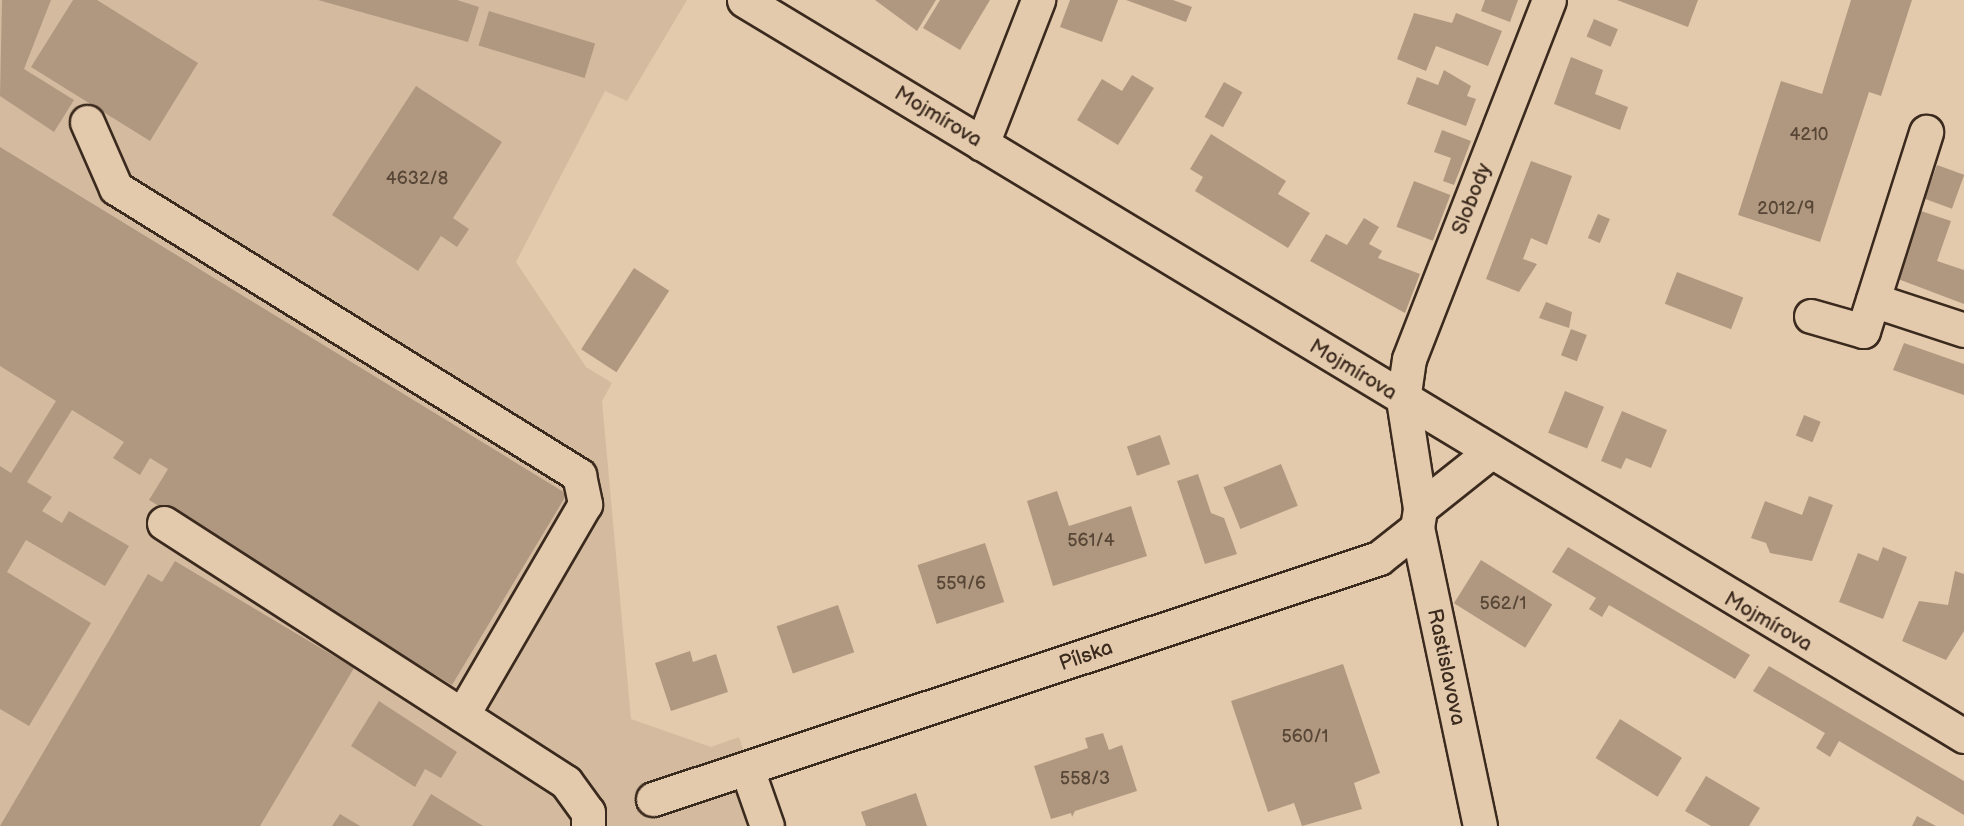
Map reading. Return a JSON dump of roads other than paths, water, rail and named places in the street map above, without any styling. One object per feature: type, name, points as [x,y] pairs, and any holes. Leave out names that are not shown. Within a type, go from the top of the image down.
[{"type":"street","name":"Mojmírova","points":[[744,0],[1403,400],[1488,454],[1964,736]]},
{"type":"street","points":[[982,144],[1038,0]]},
{"type":"street","name":"Slobody","points":[[1403,400],[1409,360],[1549,0]]},
{"type":"street","points":[[87,122],[116,188],[579,475],[585,504],[462,715]]},
{"type":"street","points":[[1811,316],[1863,331],[1926,132]]},
{"type":"street","points":[[1873,300],[1964,330]]},
{"type":"street","name":"Rastislavova","points":[[1403,400],[1418,518],[1480,826]]},
{"type":"street","points":[[1418,518],[1488,454]]},
{"type":"street","name":"Pílska","points":[[653,799],[1379,558],[1418,518]]},
{"type":"street","points":[[164,523],[566,782],[588,812],[588,826]]},
{"type":"street","points":[[747,769],[767,826]]}]
